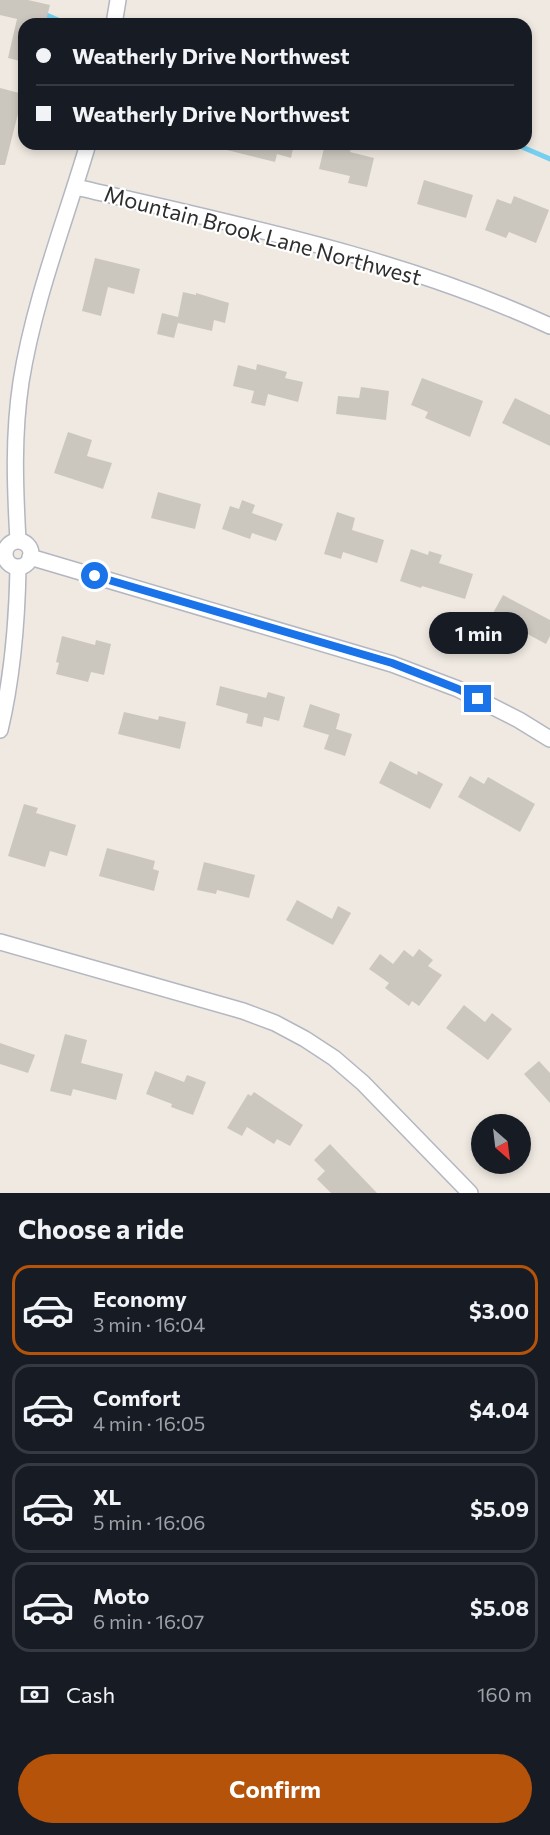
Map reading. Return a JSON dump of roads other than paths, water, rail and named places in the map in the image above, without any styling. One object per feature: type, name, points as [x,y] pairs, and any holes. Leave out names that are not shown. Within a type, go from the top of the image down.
[{"type":"street","points":[[115,18],[118,0]]},
{"type":"street","points":[[18,541],[14,468],[21,380],[37,307],[86,150]]},
{"type":"street","name":"Mountain Brook Lane Northwest","points":[[75,187],[320,245],[397,266],[505,305],[550,326]]},
{"type":"street","points":[[18,541],[26,544],[30,557],[26,565],[18,568],[8,563],[3,551],[10,544],[18,541]]},
{"type":"street","points":[[30,557],[392,663],[458,689],[519,720],[550,739]]},
{"type":"street","points":[[0,730],[8,698],[17,627],[18,568]]},
{"type":"street","points":[[0,942],[243,1011],[275,1023],[305,1039],[334,1058],[363,1083],[470,1193]]},
{"type":"waterway","points":[[42,13],[53,18]]},
{"type":"waterway","points":[[529,150],[550,159]]}]
